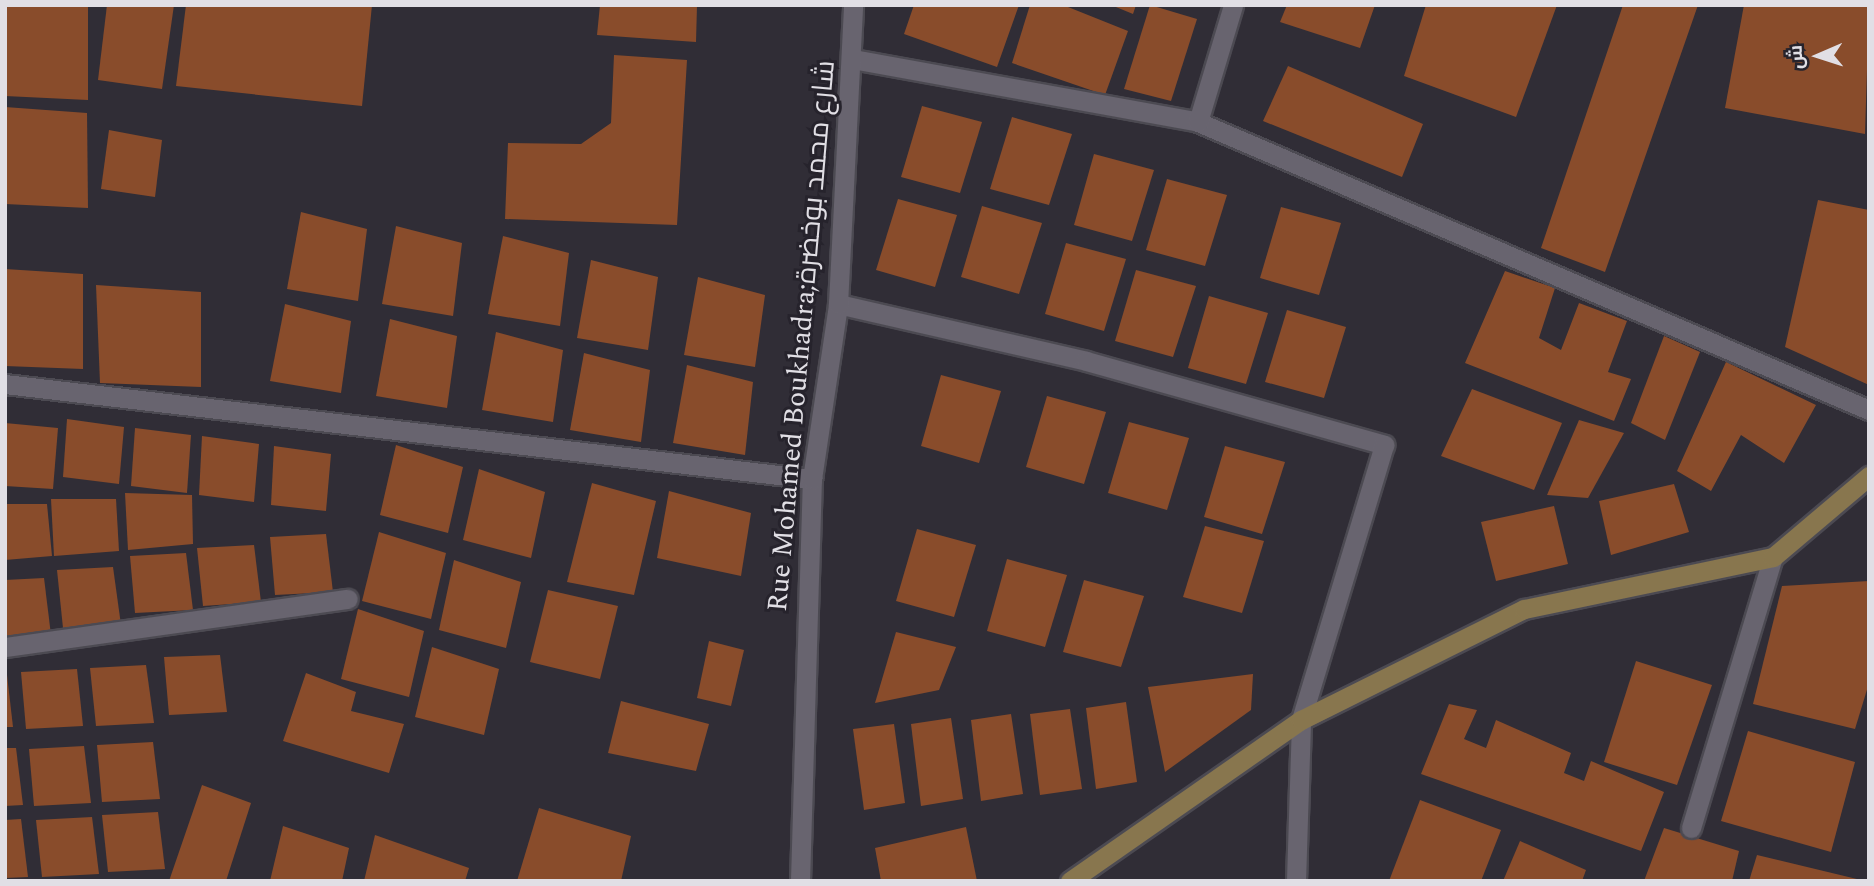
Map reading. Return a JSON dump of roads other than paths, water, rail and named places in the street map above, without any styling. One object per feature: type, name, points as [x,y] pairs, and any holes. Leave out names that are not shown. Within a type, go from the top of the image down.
[{"type":"main road","points":[[1070,881],[1301,720],[1524,609],[1773,557],[1869,476]]},
{"type":"street","name":"Rue Mohamed Boukhadra;شارع محمد بوخضرة","points":[[800,881],[812,479],[838,304],[853,60],[853,5]]},
{"type":"street","points":[[1198,122],[1233,5]]},
{"type":"street","points":[[853,60],[1198,122],[1869,410]]},
{"type":"street","points":[[838,304],[1086,360],[1384,445],[1301,720],[1296,881]]},
{"type":"street","points":[[5,384],[812,479]]},
{"type":"street","points":[[1691,828],[1773,557]]},
{"type":"street","points":[[5,648],[348,600]]}]
